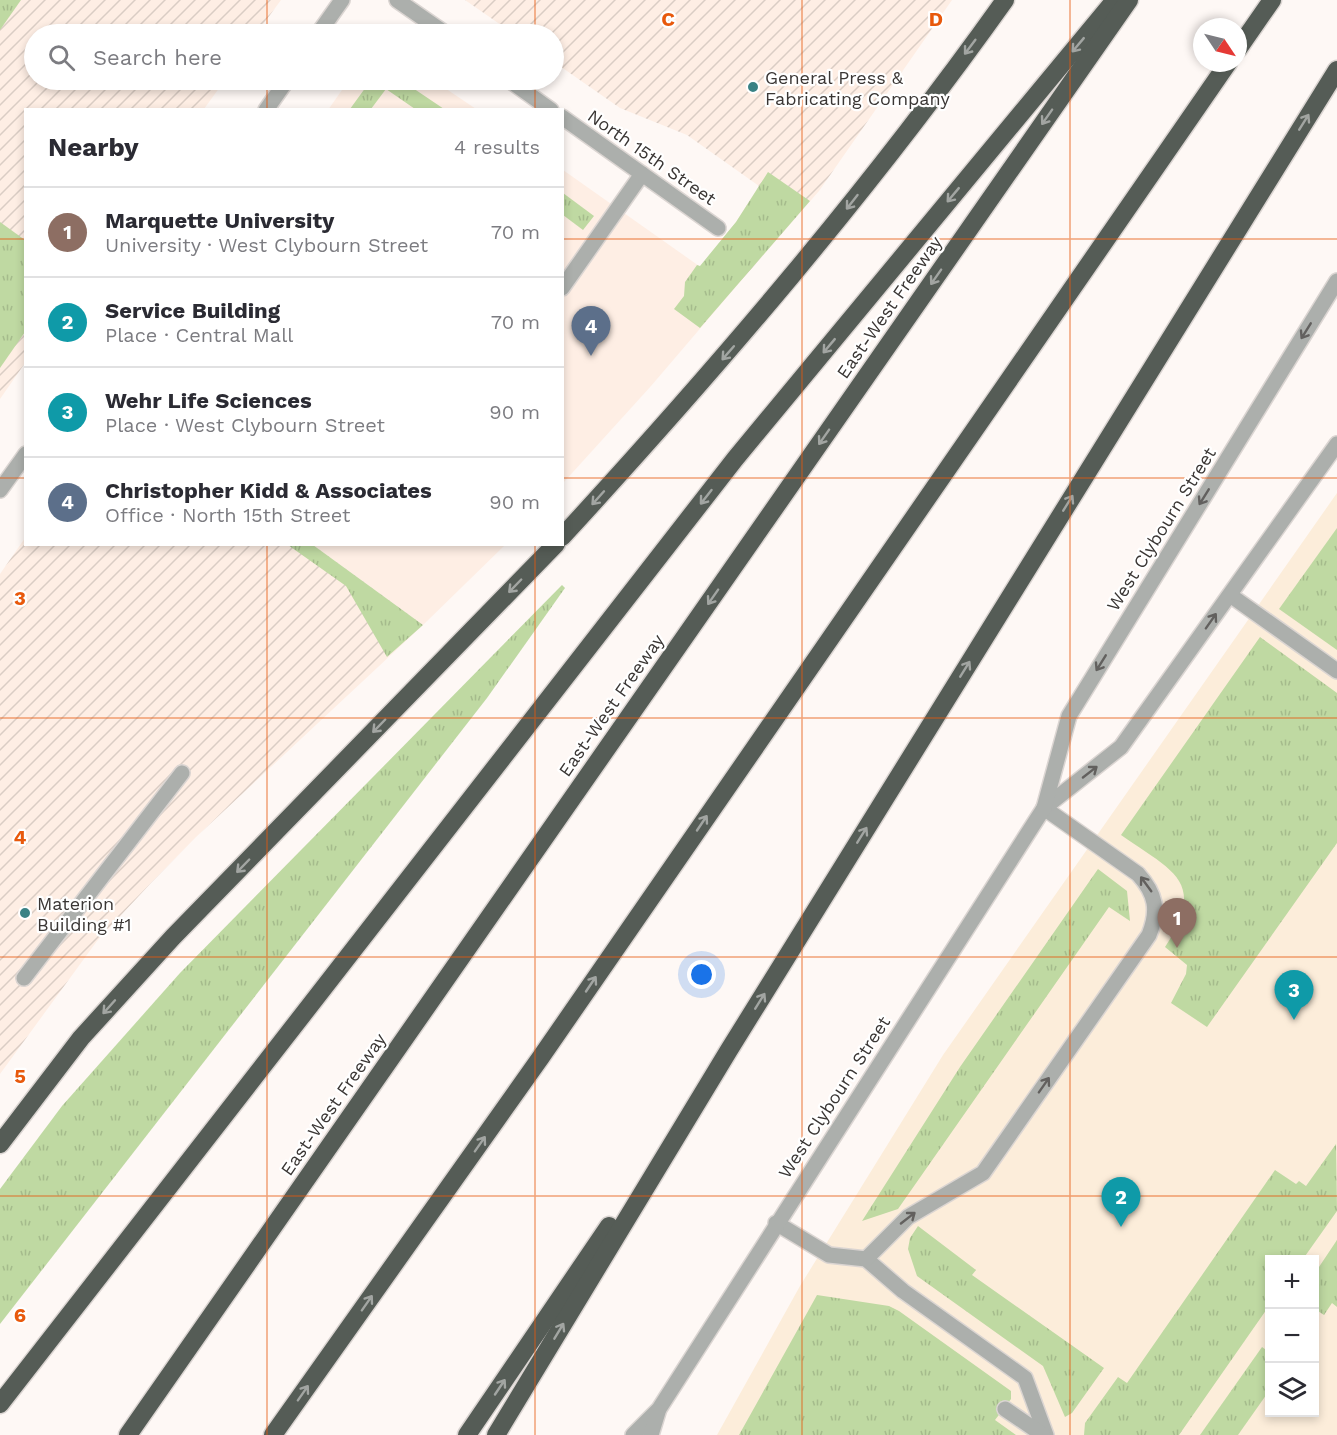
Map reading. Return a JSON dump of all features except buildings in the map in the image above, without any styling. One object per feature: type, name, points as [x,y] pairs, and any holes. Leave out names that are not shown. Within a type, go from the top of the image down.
[{"type":"highway","points":[[564,535],[676,413],[785,287],[885,160],[1005,0]]},
{"type":"highway","points":[[0,1404],[735,459],[1115,0]]},
{"type":"highway","name":"East-West Freeway","points":[[128,1435],[1129,0]]},
{"type":"highway","points":[[1247,36],[1272,0]]},
{"type":"highway","points":[[496,1435],[729,1050],[1337,70]]},
{"type":"highway","points":[[273,1435],[541,1057],[1222,72]]},
{"type":"highway","points":[[0,1144],[81,1038],[173,938],[554,546]]},
{"type":"highway","points":[[467,1435],[729,1050]]},
{"type":"street","points":[[325,24],[342,0]]},
{"type":"street","points":[[397,0],[432,24]]},
{"type":"street","points":[[267,108],[279,90]]},
{"type":"street","points":[[523,90],[548,108]]},
{"type":"street","name":"North 15th Street","points":[[564,118],[718,228]]},
{"type":"street","points":[[564,285],[642,174]]},
{"type":"street","name":"West Clybourn Street","points":[[633,1435],[659,1409],[776,1223],[1044,808],[1069,716],[1337,281]]},
{"type":"street","points":[[1322,466],[1337,434]]},
{"type":"street","name":"West Clybourn Street","points":[[1044,808],[1121,747],[1337,444]]},
{"type":"street","points":[[0,490],[24,457]]},
{"type":"street","points":[[1230,595],[1337,671]]},
{"type":"street","points":[[24,978],[182,773]]},
{"type":"street","points":[[866,1259],[908,1217],[983,1173],[1149,935],[1154,923],[1155,904],[1150,888],[1138,874],[1044,808]]},
{"type":"street","points":[[776,1223],[829,1255],[866,1259],[903,1291],[1025,1378],[1044,1435]]},
{"type":"street","name":"West Clybourn Street","points":[[651,1435],[659,1409]]},
{"type":"street","points":[[1005,1409],[1044,1435]]},
{"type":"shaded area","points":[[0,0],[281,0],[263,24],[24,24],[24,90],[218,90],[205,108],[24,108],[24,364],[0,399]]},
{"type":"shaded area","name":"General Press & Fabricating Company","points":[[465,0],[952,0],[819,191],[733,290],[700,267],[736,222],[759,186],[687,135],[620,108],[564,69],[564,24],[500,24]]},
{"type":"shaded area","points":[[342,90],[448,90],[475,108],[329,108]]},
{"type":"shaded area","points":[[564,171],[733,290],[651,386],[564,482]]},
{"type":"shaded area","points":[[1337,493],[1337,1435],[717,1435],[800,1286],[943,1055]]},
{"type":"shaded area","points":[[24,539],[24,546],[314,546],[423,625],[196,837],[150,884],[97,941],[0,1074],[0,574]]},
{"type":"shaded area","points":[[314,546],[504,546],[423,625]]},
{"type":"green space","points":[[0,0],[21,0],[0,30]]},
{"type":"green space","points":[[364,90],[385,90],[372,108],[351,108]]},
{"type":"green space","points":[[387,90],[416,90],[443,108],[414,108]]},
{"type":"green space","points":[[768,172],[810,201],[700,328],[674,309],[684,296],[685,282],[697,265],[700,266],[736,222]]},
{"type":"green space","points":[[564,194],[594,216],[583,230],[564,216]]},
{"type":"green space","points":[[0,222],[24,239],[24,333],[0,368]]},
{"type":"green space","points":[[1337,528],[1337,650],[1279,609]]},
{"type":"green space","points":[[289,546],[314,546],[423,625],[387,657],[346,586]]},
{"type":"green space","points":[[562,585],[565,588],[487,698],[0,1324],[0,1189],[62,1106],[180,973]]},
{"type":"green space","points":[[1260,637],[1337,693],[1337,843],[1207,1027],[1171,1003],[1186,974],[1187,965],[1165,947],[1178,925],[1183,907],[1183,892],[1178,880],[1169,869],[1121,835]]},
{"type":"green space","points":[[1098,869],[1127,891],[1130,921],[1109,907],[898,1209],[862,1221],[960,1067]]},
{"type":"green space","points":[[1336,1144],[1337,1211],[1306,1255],[1265,1255],[1265,1312],[1179,1435],[1084,1435],[1085,1423],[1118,1377],[1127,1383],[1275,1170],[1296,1184],[1299,1181],[1306,1186]]},
{"type":"green space","points":[[918,1226],[976,1270],[972,1275],[1104,1368],[1072,1413],[1065,1417],[1043,1366],[917,1276],[908,1249],[910,1238]]},
{"type":"green space","points":[[1337,1240],[1337,1307],[1332,1303],[1324,1315],[1319,1312],[1319,1267]]},
{"type":"green space","points":[[817,1295],[889,1306],[899,1311],[1011,1391],[1011,1399],[995,1420],[1016,1435],[739,1435]]},
{"type":"green space","points":[[1262,1347],[1265,1349],[1265,1397],[1238,1435],[1200,1435]]},
{"type":"place","name":"General Press & Fabricating Company","points":[[753,87]]},
{"type":"place","name":"Christopher Kidd & Associates","points":[[591,356]]},
{"type":"place","name":"Materion Building #1","points":[[25,913]]},
{"type":"place","name":"Marquette University","points":[[1177,948]]},
{"type":"place","name":"Wehr Life Sciences","points":[[1294,1020]]},
{"type":"place","name":"Service Building","points":[[1121,1227]]}]
